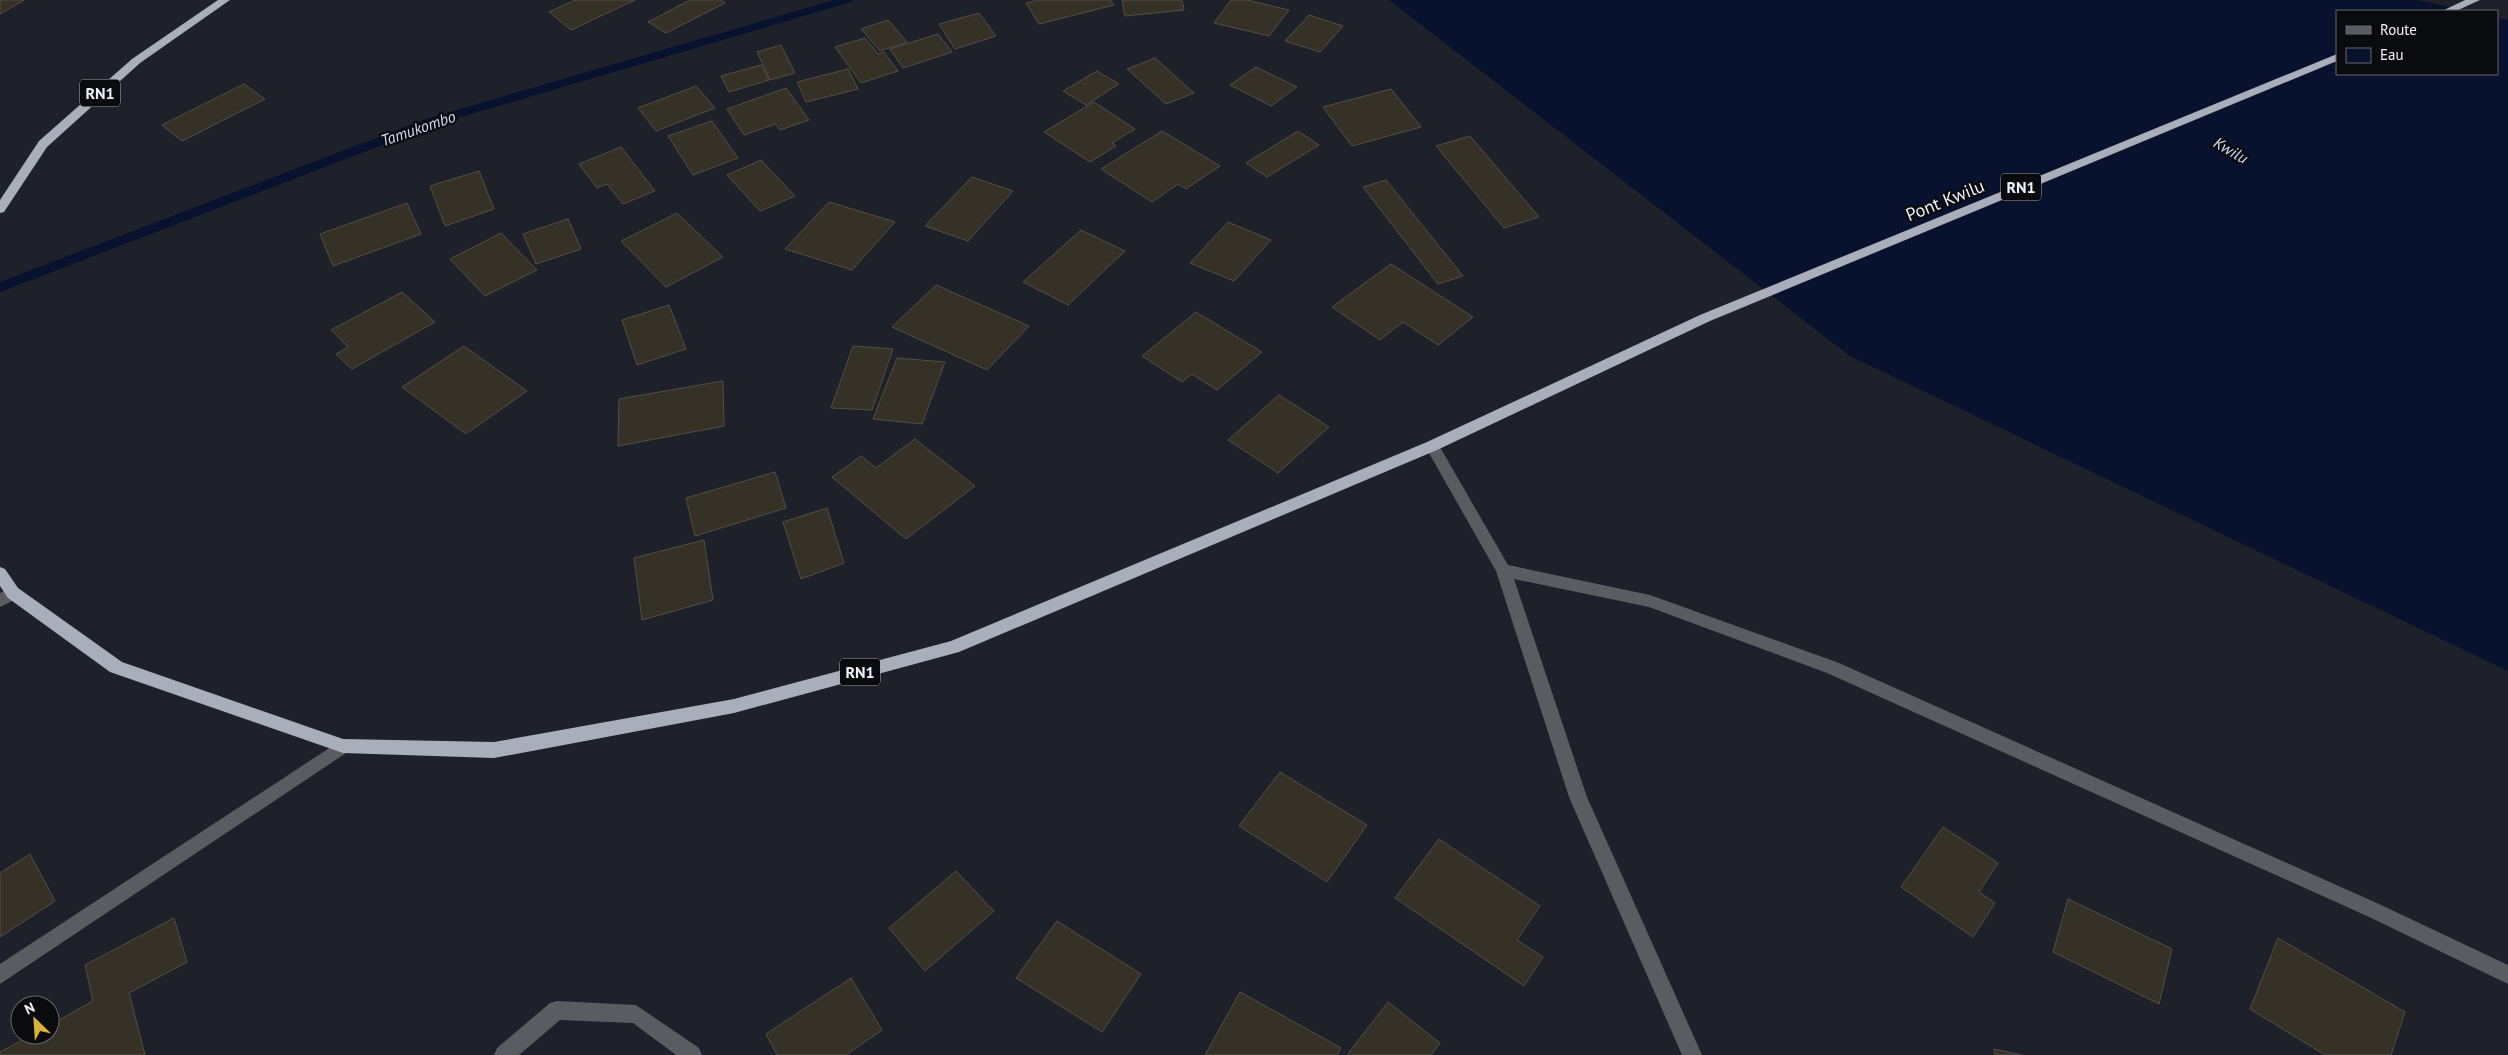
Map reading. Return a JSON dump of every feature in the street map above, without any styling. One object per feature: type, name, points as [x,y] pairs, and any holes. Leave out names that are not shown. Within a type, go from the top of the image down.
[{"type":"highway","name":"RN1","points":[[0,210],[43,144],[136,61],[224,0]]},
{"type":"highway","points":[[2450,10],[2475,0]]},
{"type":"highway","name":"Pont Kwilu","points":[[1432,446],[1705,318],[2336,57]]},
{"type":"highway","name":"RN1","points":[[0,573],[6,597],[116,666],[343,746],[494,750],[734,706],[943,650],[1432,446]]},
{"type":"street","points":[[1432,446],[1503,570],[1578,797],[1692,1055]]},
{"type":"street","points":[[1503,570],[1650,601],[1833,668],[2373,910],[2508,976]]},
{"type":"street","points":[[0,975],[343,746]]},
{"type":"street","points":[[504,1055],[557,1010],[636,1014],[692,1055]]},
{"type":"water","name":"Kwilu","points":[[1389,0],[2417,0],[2463,10],[2336,10],[2336,75],[2498,75],[2498,18],[2508,20],[2508,671],[1850,356]]},
{"type":"building","points":[[0,0],[24,0],[0,14]]},
{"type":"building","points":[[575,0],[635,0],[571,30],[549,12]]},
{"type":"building","points":[[690,0],[721,0],[725,3],[666,33],[648,22]]},
{"type":"building","points":[[1038,0],[1110,0],[1114,5],[1039,24],[1026,3]]},
{"type":"building","points":[[1122,0],[1182,0],[1184,10],[1125,16]]},
{"type":"building","points":[[1231,0],[1247,0],[1289,10],[1269,36],[1214,23]]},
{"type":"building","points":[[979,13],[996,36],[955,49],[939,24]]},
{"type":"building","points":[[1309,15],[1343,26],[1320,52],[1285,41]]},
{"type":"building","points":[[888,20],[907,42],[880,51],[861,29]]},
{"type":"building","points":[[938,34],[952,52],[903,68],[890,49]]},
{"type":"building","points":[[865,38],[878,54],[884,52],[898,71],[861,83],[835,47]]},
{"type":"building","points":[[781,45],[795,73],[770,80],[757,52]]},
{"type":"building","points":[[1155,58],[1194,93],[1166,104],[1127,69]]},
{"type":"building","points":[[761,65],[769,80],[729,92],[721,76]]},
{"type":"building","points":[[1256,67],[1297,87],[1271,106],[1230,85]]},
{"type":"building","points":[[848,69],[858,89],[806,102],[797,82]]},
{"type":"building","points":[[1097,71],[1119,84],[1086,105],[1063,91]]},
{"type":"building","points":[[244,84],[265,99],[182,141],[162,125]]},
{"type":"building","points":[[696,86],[715,108],[656,131],[638,108]]},
{"type":"building","points":[[786,88],[809,120],[780,130],[775,124],[744,135],[727,109]]},
{"type":"building","points":[[1391,89],[1421,127],[1352,146],[1323,107]]},
{"type":"building","points":[[1094,102],[1135,129],[1112,143],[1116,146],[1090,162],[1044,132]]},
{"type":"building","points":[[712,121],[738,158],[693,175],[668,136]]},
{"type":"building","points":[[1162,131],[1220,166],[1186,189],[1178,184],[1152,202],[1101,169]]},
{"type":"building","points":[[1298,131],[1319,145],[1267,177],[1246,163]]},
{"type":"building","points":[[1470,136],[1539,217],[1504,228],[1436,146]]},
{"type":"building","points":[[621,147],[655,191],[623,204],[607,184],[597,188],[579,164]]},
{"type":"building","points":[[761,160],[795,196],[760,211],[727,175]]},
{"type":"building","points":[[479,171],[494,209],[445,226],[430,186]]},
{"type":"building","points":[[972,177],[1013,191],[968,241],[925,226]]},
{"type":"building","points":[[1386,180],[1463,276],[1438,284],[1363,187]]},
{"type":"building","points":[[829,202],[895,222],[852,270],[785,249]]},
{"type":"building","points":[[407,203],[421,234],[333,266],[320,234]]},
{"type":"building","points":[[677,213],[723,257],[666,287],[621,241]]},
{"type":"building","points":[[568,219],[581,249],[536,264],[523,234]]},
{"type":"building","points":[[1228,222],[1271,240],[1234,281],[1190,263]]},
{"type":"building","points":[[1081,230],[1125,251],[1068,305],[1023,282]]},
{"type":"building","points":[[501,233],[537,270],[485,296],[450,259]]},
{"type":"building","points":[[1391,264],[1473,317],[1438,345],[1403,322],[1380,340],[1332,307]]},
{"type":"building","points":[[936,285],[1029,326],[987,370],[892,327]]},
{"type":"building","points":[[402,292],[435,322],[352,369],[336,354],[348,347],[331,330]]},
{"type":"building","points":[[669,305],[686,349],[637,365],[622,320]]},
{"type":"building","points":[[1196,312],[1262,352],[1217,390],[1192,374],[1182,382],[1142,356]]},
{"type":"building","points":[[464,346],[527,391],[466,434],[402,387]]},
{"type":"building","points":[[853,346],[893,349],[872,410],[831,408]]},
{"type":"building","points":[[897,358],[945,362],[922,424],[873,419]]},
{"type":"building","points":[[723,381],[724,426],[618,446],[619,399]]},
{"type":"building","points":[[1279,395],[1329,427],[1278,473],[1228,440]]},
{"type":"building","points":[[915,439],[975,486],[906,539],[832,477],[861,456],[876,468]]},
{"type":"building","points":[[775,472],[786,508],[695,536],[686,498]]},
{"type":"building","points":[[827,508],[844,563],[801,579],[783,522]]},
{"type":"building","points":[[704,540],[713,600],[642,620],[634,558]]},
{"type":"building","points":[[1280,772],[1367,825],[1327,882],[1239,826]]},
{"type":"building","points":[[1943,827],[1998,863],[1979,892],[1995,903],[1973,937],[1901,887]]},
{"type":"building","points":[[1439,839],[1540,906],[1517,940],[1543,957],[1524,986],[1395,898]]},
{"type":"building","points":[[30,854],[55,901],[0,937],[0,873]]},
{"type":"building","points":[[956,871],[994,911],[925,971],[889,928]]},
{"type":"building","points":[[2068,899],[2172,949],[2159,1004],[2053,952]]},
{"type":"building","points":[[174,918],[187,962],[129,993],[145,1055],[0,1055],[0,1052],[13,1045],[60,1045],[60,1019],[93,1001],[85,965]]},
{"type":"building","points":[[1057,921],[1141,974],[1102,1032],[1016,978]]},
{"type":"building","points":[[2278,938],[2405,1012],[2391,1055],[2325,1055],[2250,1009]]},
{"type":"building","points":[[851,978],[882,1030],[846,1055],[777,1055],[766,1034]]},
{"type":"building","points":[[1240,992],[1341,1048],[1337,1055],[1205,1055]]},
{"type":"building","points":[[1388,1002],[1440,1043],[1431,1055],[1347,1055]]},
{"type":"building","points":[[1994,1049],[2022,1055],[1995,1055]]},
{"type":"waterway","name":"Tamukombo","points":[[0,287],[430,122],[847,0]]}]
